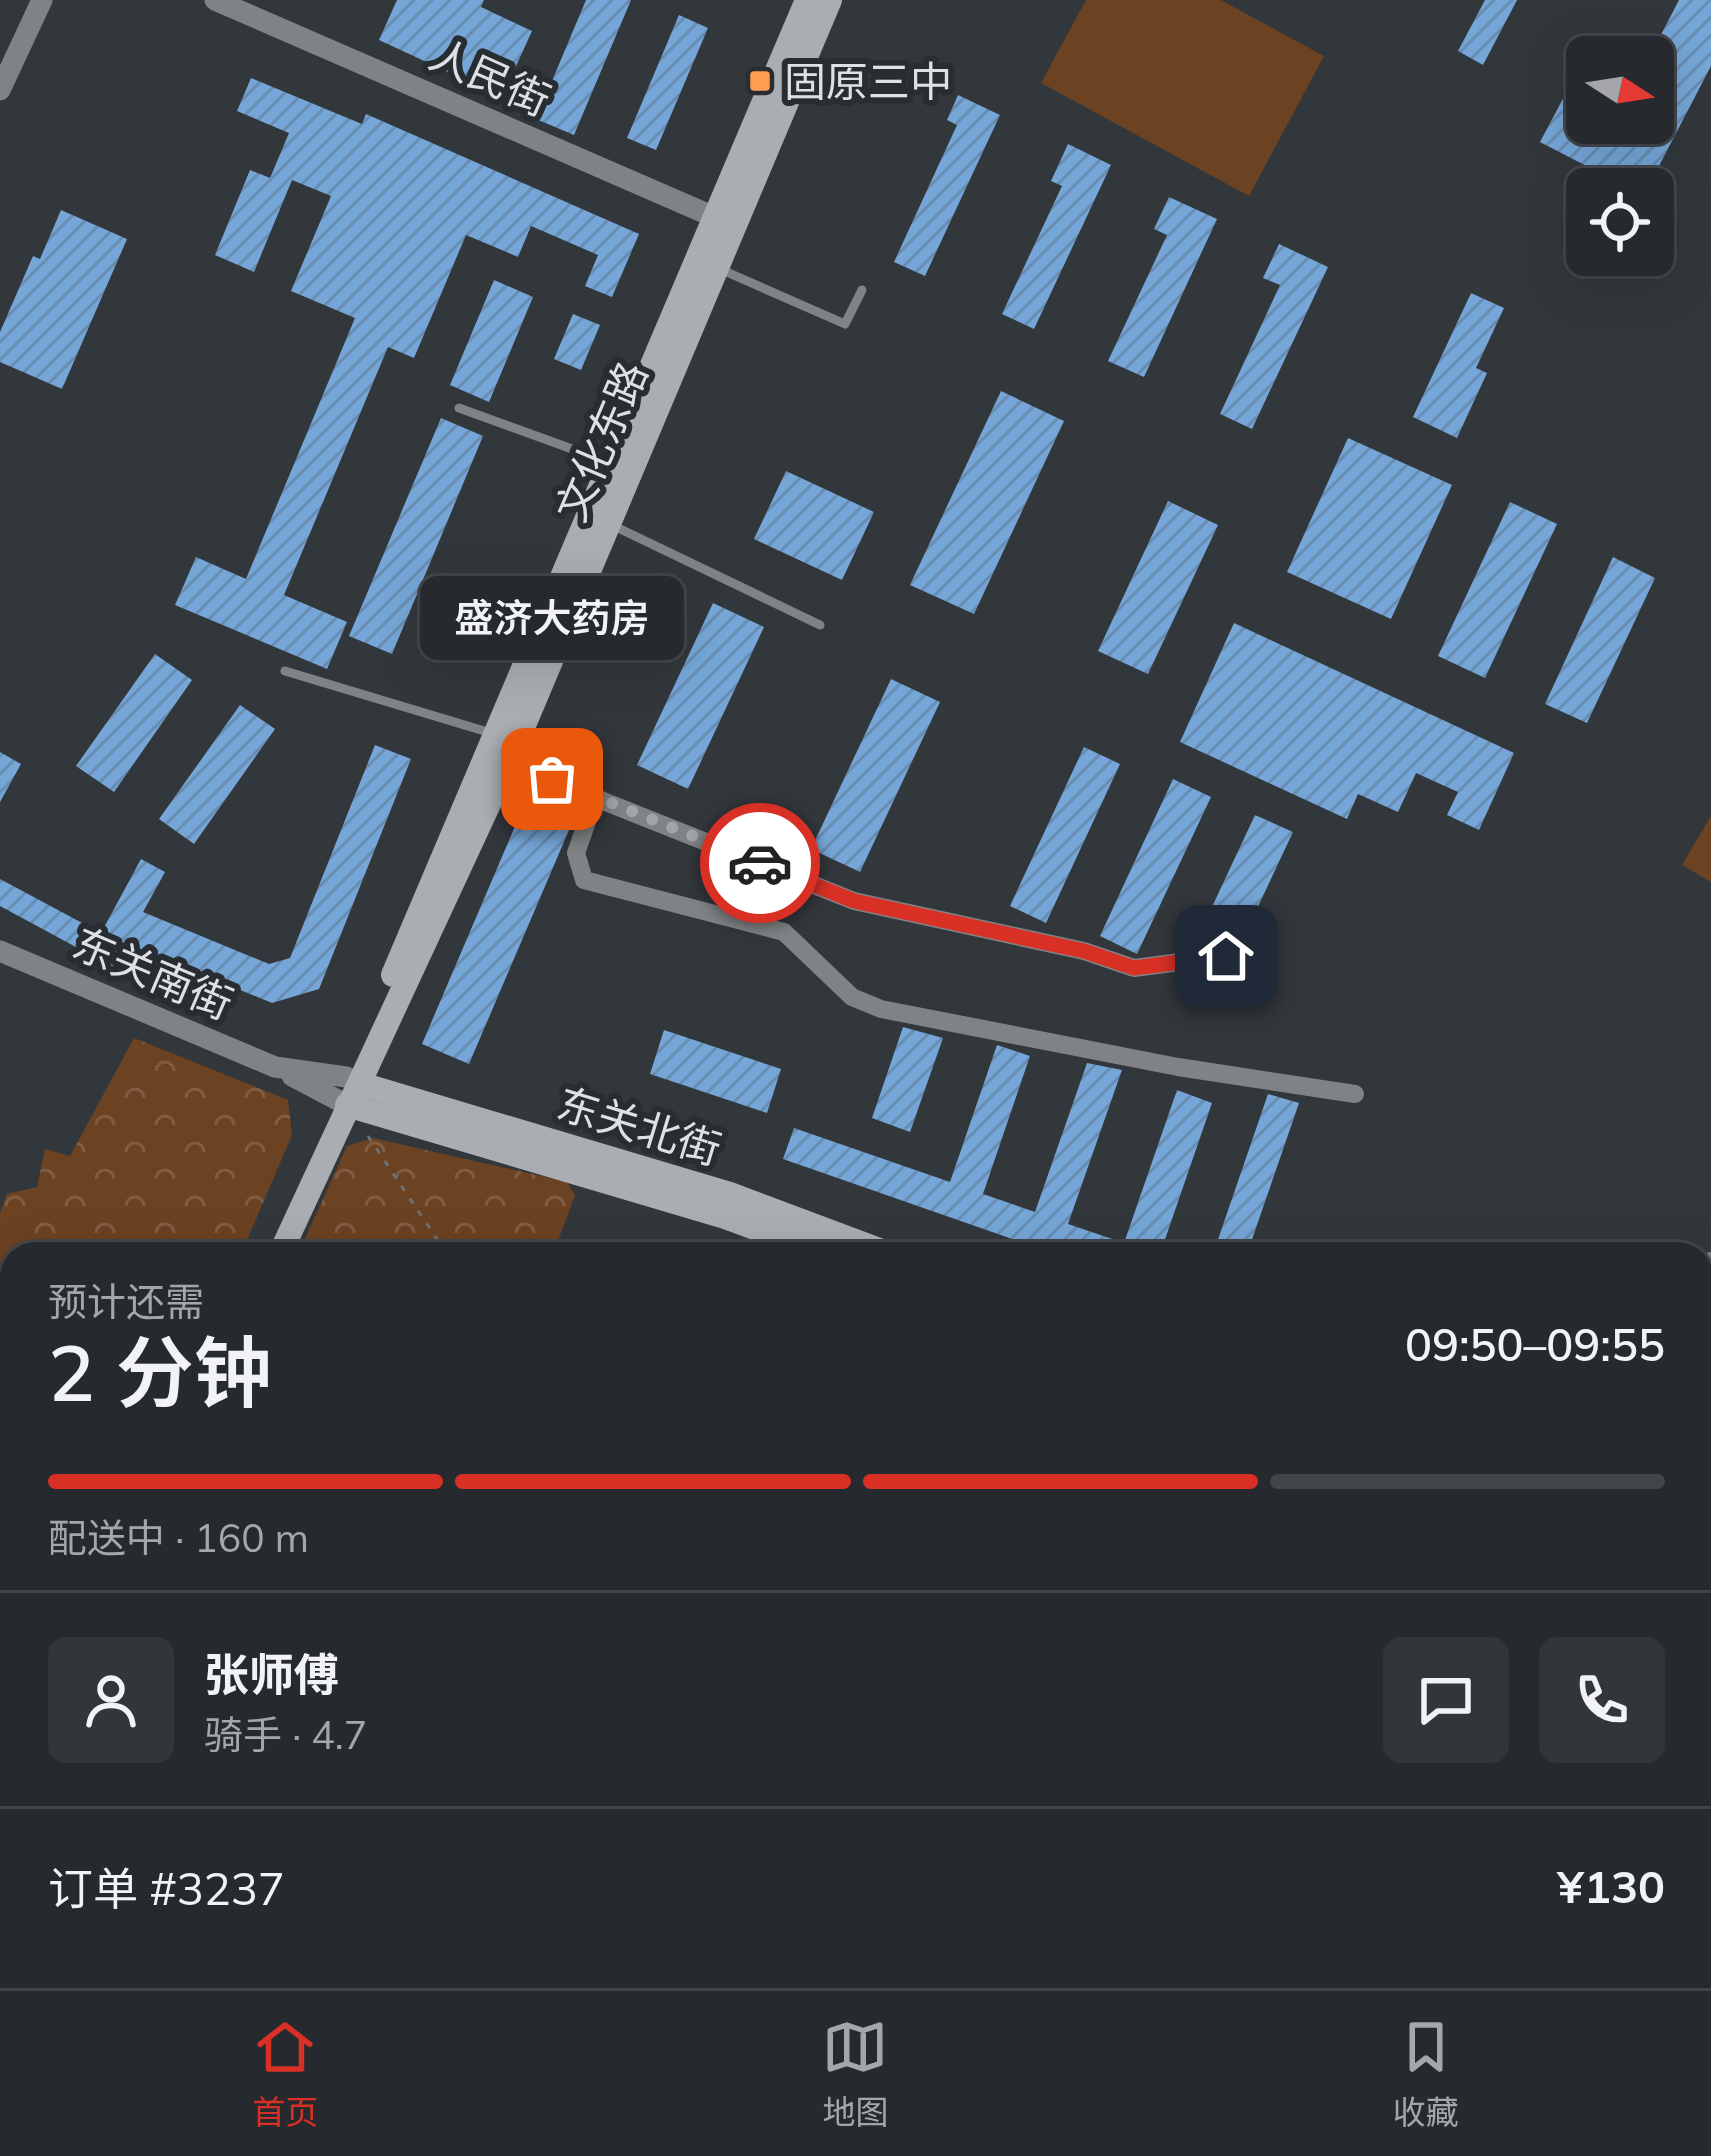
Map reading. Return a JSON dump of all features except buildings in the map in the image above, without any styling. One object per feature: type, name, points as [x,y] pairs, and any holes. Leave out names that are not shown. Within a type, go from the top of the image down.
[{"type":"main road","name":"文化东路","points":[[726,222],[807,0]]},
{"type":"main road","name":"文化东路","points":[[351,1089],[508,763],[609,524],[726,222],[830,0]]},
{"type":"main road","name":"文化东路","points":[[285,1242],[613,464],[708,265]]},
{"type":"main road","name":"东关北街","points":[[351,1089],[766,1242]]},
{"type":"main road","name":"东关北街","points":[[351,1089],[730,1194],[858,1242]]},
{"type":"street","points":[[0,90],[42,0]]},
{"type":"street","name":"人民街","points":[[215,0],[726,222]]},
{"type":"street","points":[[508,763],[854,901],[1084,951],[1134,968],[1226,956]]},
{"type":"street","points":[[596,796],[576,853],[584,880],[784,932],[852,997],[881,1009],[1178,1066],[1355,1094]]},
{"type":"street","name":"东关南街","points":[[0,951],[275,1067],[351,1089]]},
{"type":"lane","points":[[708,265],[845,324],[862,290]]},
{"type":"lane","points":[[459,408],[613,464]]},
{"type":"lane","points":[[609,524],[820,625]]},
{"type":"lane","points":[[285,671],[496,735]]},
{"type":"path","points":[[351,1089],[440,1242]]},
{"type":"green space","points":[[1086,0],[1221,0],[1324,56],[1249,196],[1041,83]]},
{"type":"green space","points":[[1711,816],[1711,882],[1682,865]]},
{"type":"green space","points":[[134,1038],[288,1100],[292,1135],[246,1242],[0,1242],[0,1213],[7,1194],[37,1187],[45,1149],[70,1156]]},
{"type":"green space","points":[[373,1138],[567,1182],[575,1195],[557,1242],[303,1242],[347,1146]]},
{"type":"way so far","points":[[552,779],[760,863]]},
{"type":"place","name":"固原三中","points":[[760,81]]},
{"type":"place","name":"盛济大药房","points":[[552,779]]},
{"type":"route","points":[[760,863],[854,901],[1084,951],[1134,968],[1226,956]]}]
